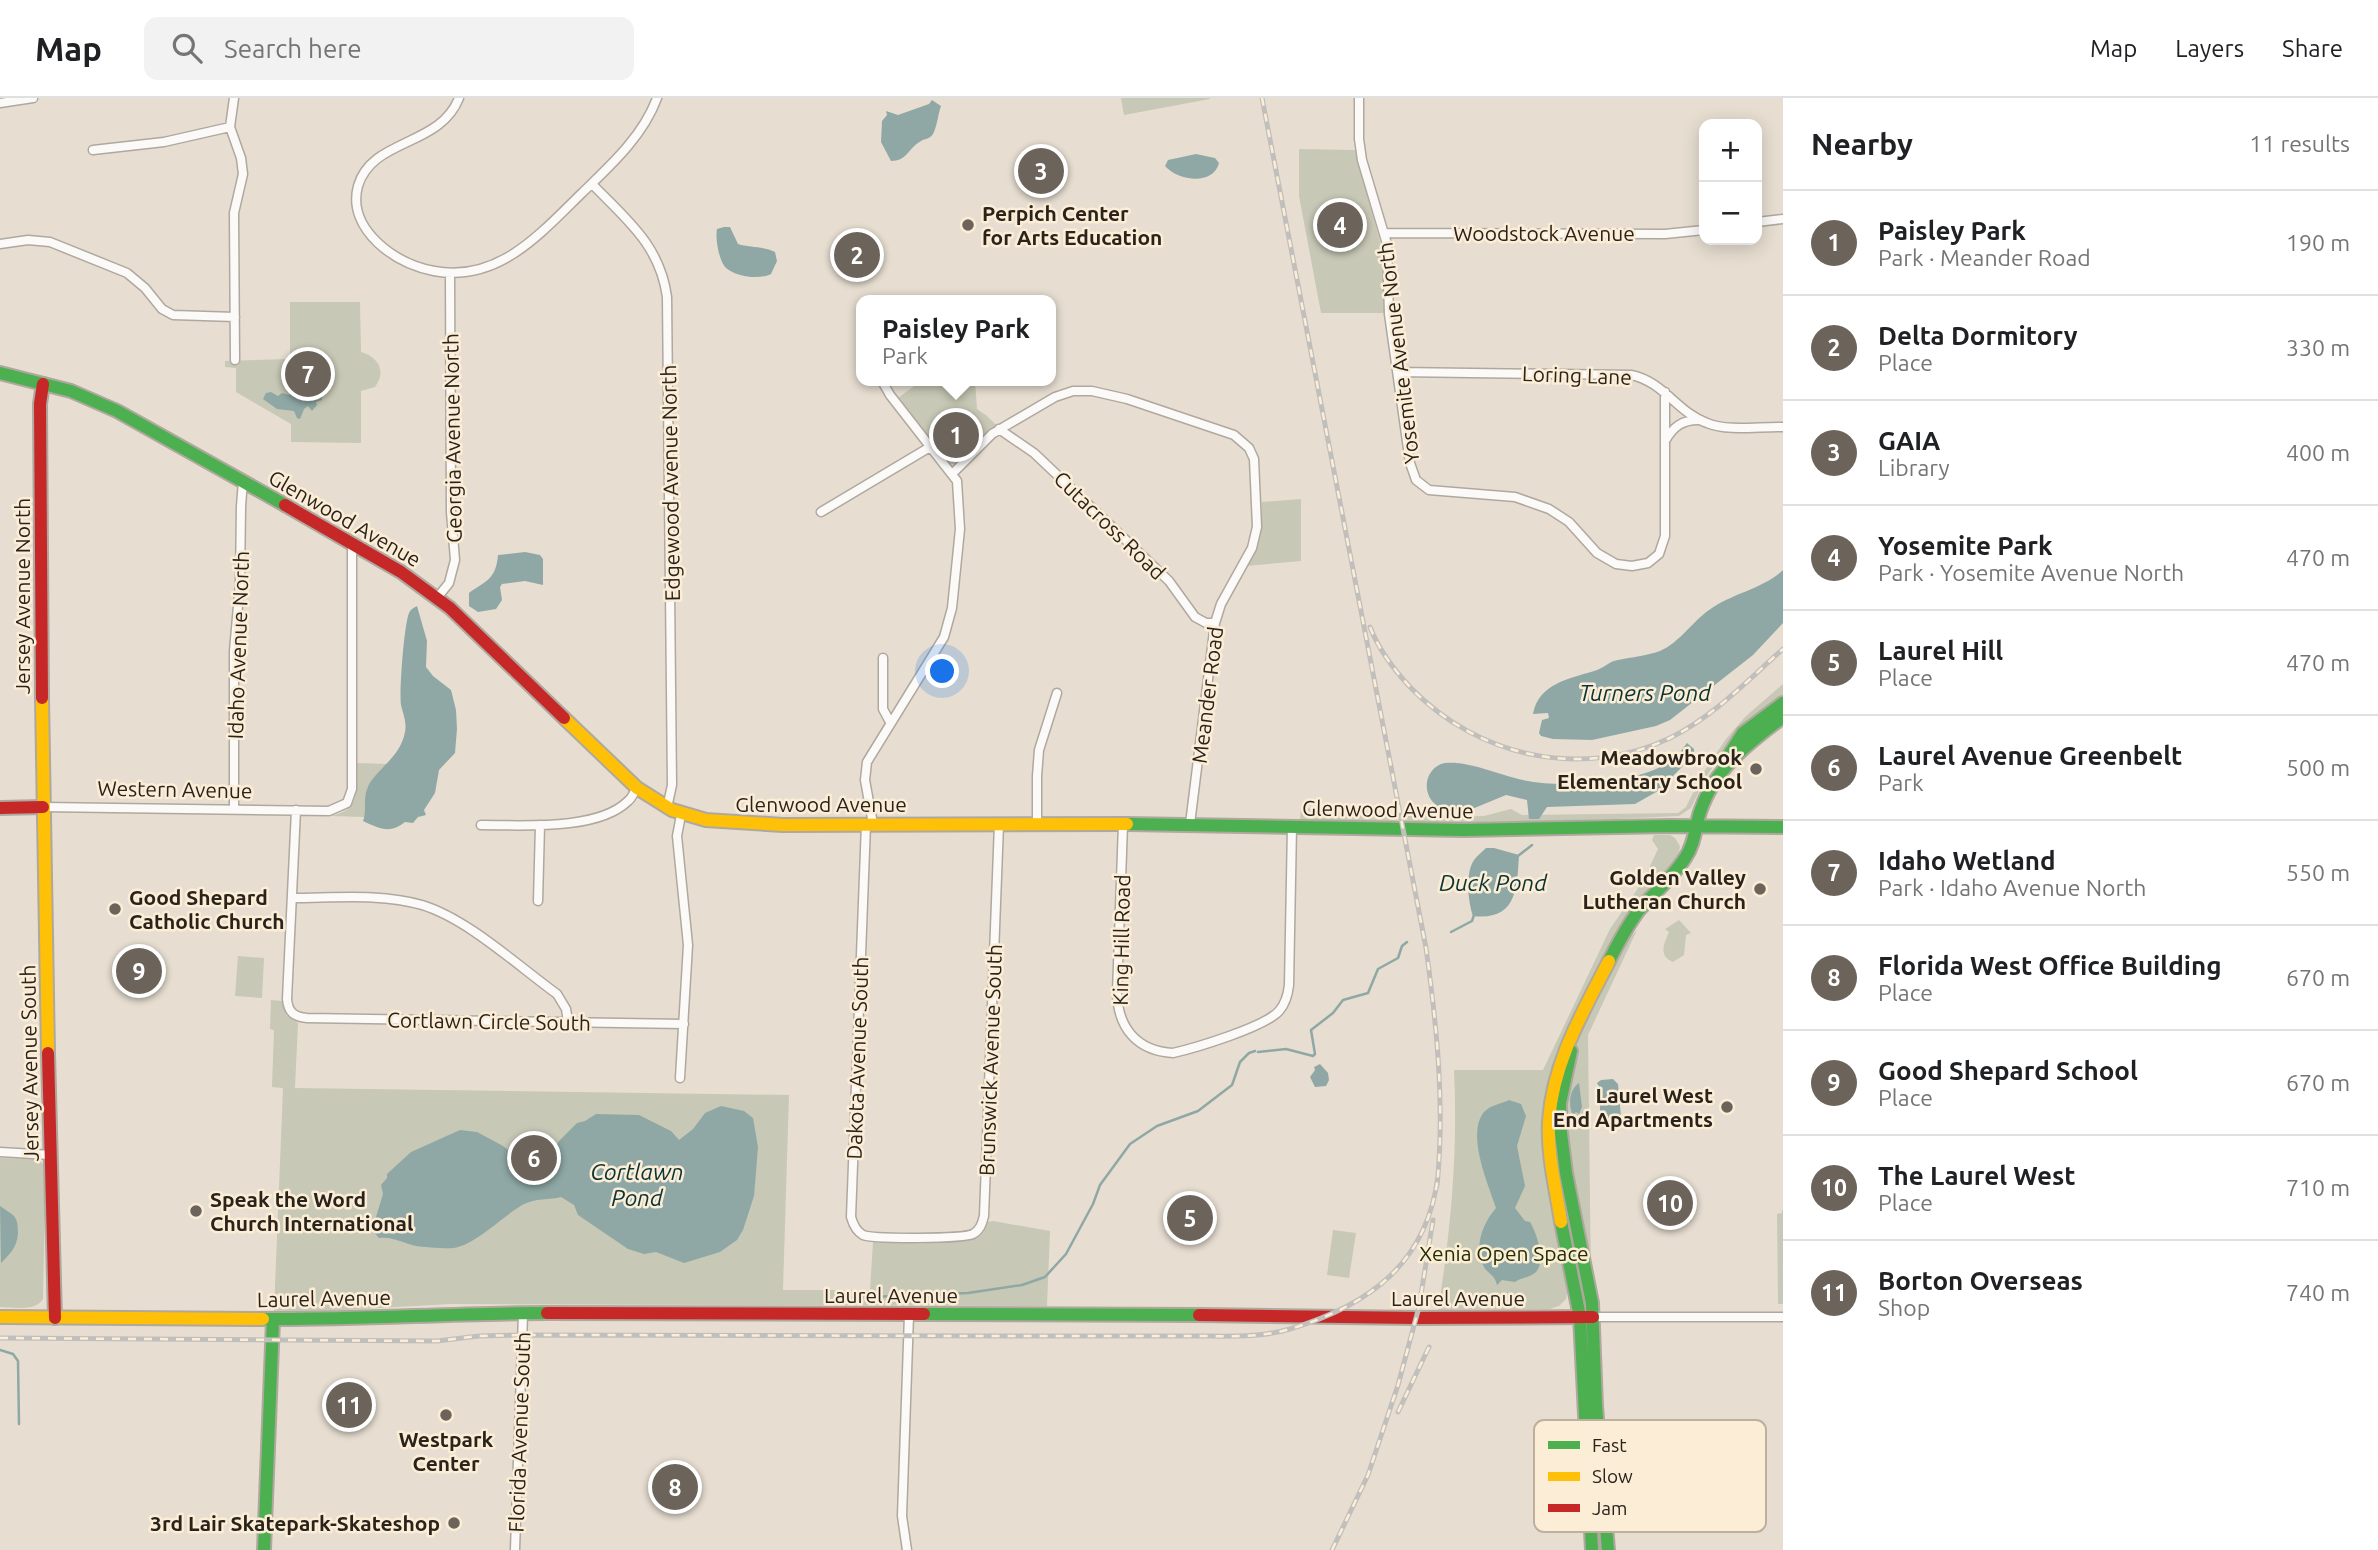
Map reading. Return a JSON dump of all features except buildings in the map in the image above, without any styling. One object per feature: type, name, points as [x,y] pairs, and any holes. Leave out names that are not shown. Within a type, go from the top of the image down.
[{"type":"street","points":[[0,103],[33,98]]},
{"type":"street","points":[[233,98],[230,127],[241,158],[243,174],[234,213],[235,360]]},
{"type":"street","points":[[459,98],[453,111],[437,127],[388,151],[370,164],[359,182],[356,196],[362,224],[384,249],[417,267],[450,274],[485,269],[515,254],[592,184],[640,132],[657,98]]},
{"type":"street","name":"Yosemite Avenue North","points":[[1359,98],[1362,160],[1384,233],[1389,265],[1390,314],[1410,463],[1419,484],[1434,492],[1515,497],[1541,505],[1569,522],[1603,558],[1616,564],[1640,566],[1659,554],[1664,543],[1665,441]]},
{"type":"street","points":[[93,150],[139,146],[230,127]]},
{"type":"street","name":"Edgewood Avenue North","points":[[592,184],[648,244],[661,268],[667,297],[672,785],[667,808]]},
{"type":"street","points":[[1762,221],[1783,219]]},
{"type":"street","name":"Woodstock Avenue","points":[[1384,233],[1665,233],[1699,230]]},
{"type":"street","points":[[0,244],[20,240],[50,242],[127,273],[145,288],[162,309],[173,315],[234,317]]},
{"type":"street","name":"Georgia Avenue North","points":[[437,598],[449,583],[455,560],[451,512],[450,274]]},
{"type":"street","name":"Loring Lane","points":[[1398,372],[1624,374],[1644,378],[1699,420],[1716,426],[1783,426]]},
{"type":"street","name":"Glenwood Avenue","points":[[0,373],[72,391],[106,406],[401,572],[437,598],[637,788],[681,815],[733,824],[1190,824],[1515,830],[1697,825],[1783,827]]},
{"type":"street","name":"Jersey Avenue North","points":[[43,384],[40,404],[43,807]]},
{"type":"street","points":[[885,386],[953,473]]},
{"type":"street","name":"Meander Road","points":[[953,473],[999,429],[1068,392],[1085,391],[1127,399],[1240,439],[1249,448],[1254,459],[1257,527],[1252,548],[1221,604],[1216,623],[1190,824]]},
{"type":"street","points":[[1665,392],[1665,441]]},
{"type":"street","points":[[1665,441],[1680,424],[1699,420]]},
{"type":"street","name":"Cutacross Road","points":[[999,429],[1034,453],[1169,581],[1198,620],[1216,623]]},
{"type":"street","points":[[821,512],[930,447]]},
{"type":"street","name":"Dakota Avenue South","points":[[915,1237],[869,1237],[857,1231],[851,1217],[869,824],[866,770],[874,748],[940,644],[950,616],[960,529],[958,487],[953,473]]},
{"type":"street","name":"Idaho Avenue North","points":[[234,809],[234,651],[240,583],[243,481]]},
{"type":"street","name":"Western Avenue","points":[[0,808],[329,811],[346,803],[352,789],[352,543]]},
{"type":"street","points":[[883,657],[883,709],[890,722]]},
{"type":"street","points":[[1037,824],[1039,750],[1056,693]]},
{"type":"street","points":[[1597,1420],[1587,1317],[1560,1125],[1562,1092],[1571,1051],[1590,998],[1629,923],[1686,857],[1707,797],[1725,765],[1731,746],[1758,720],[1783,704]]},
{"type":"street","points":[[1725,765],[1755,737],[1783,717]]},
{"type":"street","points":[[481,825],[540,825],[587,820],[606,814],[629,801],[637,788]]},
{"type":"street","name":"Jersey Avenue South","points":[[43,807],[55,1318]]},
{"type":"street","points":[[296,810],[292,898],[397,900],[444,914],[470,929],[557,995],[566,1009],[568,1021]]},
{"type":"street","points":[[680,1078],[688,945],[677,836],[681,815]]},
{"type":"street","name":"Brunswick Avenue South","points":[[915,1237],[971,1235],[981,1226],[984,1216],[999,824]]},
{"type":"street","name":"King Hill Road","points":[[1123,824],[1117,993],[1119,1014],[1129,1034],[1138,1043],[1160,1052],[1185,1050],[1266,1020],[1280,1010],[1288,996],[1292,826]]},
{"type":"street","points":[[538,901],[540,825]]},
{"type":"street","name":"Cortlawn Circle South","points":[[292,898],[287,999],[289,1009],[295,1015],[307,1018],[684,1024]]},
{"type":"street","points":[[0,1152],[51,1155]]},
{"type":"street","name":"Laurel Avenue","points":[[0,1317],[273,1320],[435,1314],[1252,1314],[1416,1318],[1783,1317]]},
{"type":"street","name":"Florida Avenue South","points":[[514,1550],[523,1314]]},
{"type":"street","points":[[906,1550],[902,1516],[909,1315]]},
{"type":"street","points":[[1587,1317],[1589,1420]]},
{"type":"street","points":[[264,1550],[273,1320]]},
{"type":"street","points":[[1592,1532],[1592,1550]]},
{"type":"street","points":[[1606,1532],[1608,1550]]},
{"type":"green space","points":[[1121,98],[1210,98],[1210,99],[1124,115]]},
{"type":"green space","points":[[1299,149],[1355,150],[1382,249],[1384,313],[1321,313],[1299,196]]},
{"type":"green space","points":[[290,302],[360,302],[361,352],[372,357],[380,370],[379,381],[375,387],[361,391],[361,443],[291,442],[291,424],[236,392],[236,368],[225,367],[225,361],[290,359]]},
{"type":"green space","points":[[914,386],[975,386],[977,409],[996,425],[956,464],[951,464],[898,398]]},
{"type":"green space","points":[[1301,499],[1301,561],[1247,566],[1261,534],[1262,502]]},
{"type":"green space","points":[[1783,684],[1783,700],[1730,742],[1706,777],[1691,808],[1679,816],[1404,824],[1403,815],[1427,813],[1453,817],[1484,816],[1511,809],[1522,815],[1678,813],[1686,807],[1703,773],[1726,739],[1745,717]]},
{"type":"green space","points":[[357,763],[389,764],[367,788],[365,817],[330,816],[340,813],[352,804],[357,789]]},
{"type":"green space","points":[[1301,808],[1397,816],[1398,824],[1300,820]]},
{"type":"green space","name":"Xenia Open Space","points":[[1654,835],[1670,835],[1675,838],[1680,846],[1678,858],[1638,901],[1616,932],[1552,1077],[1558,1215],[1568,1286],[1566,1299],[1559,1306],[1550,1309],[1438,1310],[1452,1190],[1454,1070],[1543,1070],[1610,929],[1643,881],[1658,849],[1652,840]]},
{"type":"green space","points":[[1679,920],[1691,933],[1686,935],[1684,955],[1673,962],[1664,953],[1669,932],[1665,929]]},
{"type":"green space","name":"Xenia Open Space","points":[[1637,930],[1588,1035],[1591,1283],[1586,1266],[1563,1117],[1574,1050],[1579,1037],[1624,943]]},
{"type":"green space","points":[[238,956],[264,958],[262,998],[235,996]]},
{"type":"green space","points":[[271,1000],[282,1001],[286,1015],[298,1023],[295,1088],[789,1095],[783,1290],[870,1290],[873,1242],[967,1241],[983,1233],[988,1222],[993,1221],[1050,1231],[1047,1306],[450,1304],[274,1311],[283,1088],[272,1087],[274,1030],[270,1029]]},
{"type":"green space","points":[[0,1158],[38,1159],[44,1165],[43,1299],[35,1306],[0,1307]]},
{"type":"green space","points":[[1782,1210],[1783,1304],[1778,1304],[1777,1214],[1782,1213]]},
{"type":"green space","points":[[1333,1230],[1356,1233],[1349,1278],[1327,1275]]},
{"type":"water","points":[[932,100],[941,106],[933,134],[903,157],[891,161],[881,142],[882,121],[887,115],[886,111],[898,115],[929,104]]},
{"type":"water","points":[[1196,154],[1215,158],[1219,163],[1210,175],[1195,179],[1186,178],[1165,166],[1168,160]]},
{"type":"water","points":[[730,227],[738,244],[775,252],[777,261],[771,274],[748,277],[726,268],[717,238],[717,229]]},
{"type":"water","points":[[301,369],[318,370],[317,388],[322,389],[322,400],[316,402],[317,405],[312,411],[308,406],[300,419],[294,411],[277,409],[263,399],[266,393],[271,392],[278,396],[297,391],[298,376]]},
{"type":"water","points":[[525,552],[540,555],[543,559],[543,585],[525,581],[502,584],[502,600],[496,609],[478,612],[469,606],[469,593],[492,575],[498,555]]},
{"type":"water","name":"Turners Pond","points":[[1783,570],[1783,623],[1753,655],[1670,720],[1656,726],[1592,740],[1541,736],[1539,733],[1542,720],[1549,718],[1548,713],[1533,714],[1536,704],[1548,689],[1615,661],[1660,651],[1673,643],[1709,610],[1766,582]]},
{"type":"water","points":[[417,606],[427,641],[426,667],[451,690],[456,710],[455,753],[439,770],[435,793],[424,810],[426,815],[418,817],[413,823],[405,822],[400,826],[385,829],[363,821],[365,797],[370,782],[398,750],[405,732],[401,705],[401,674],[407,620],[409,613]]},
{"type":"water","points":[[1687,743],[1694,749],[1694,755],[1658,791],[1635,804],[1547,807],[1539,819],[1529,819],[1527,800],[1506,795],[1472,809],[1456,809],[1450,812],[1434,803],[1427,790],[1428,778],[1434,768],[1445,763],[1464,764],[1543,783],[1603,782],[1643,774],[1660,767],[1675,757]]},
{"type":"water","name":"Duck Pond","points":[[1486,848],[1519,855],[1515,890],[1512,900],[1498,913],[1473,916],[1469,896],[1469,872],[1474,860]]},
{"type":"water","points":[[1320,1064],[1328,1073],[1329,1080],[1326,1086],[1315,1087],[1310,1077],[1314,1067]]},
{"type":"water","points":[[1613,1079],[1618,1084],[1621,1117],[1612,1123],[1600,1111],[1600,1088],[1597,1083]]},
{"type":"water","points":[[1579,1083],[1582,1107],[1579,1114],[1576,1112],[1573,1115],[1570,1098]]},
{"type":"water","points":[[1509,1100],[1521,1104],[1526,1116],[1517,1146],[1525,1186],[1515,1208],[1533,1227],[1538,1240],[1540,1262],[1536,1272],[1531,1275],[1515,1282],[1502,1280],[1497,1285],[1484,1267],[1479,1251],[1484,1228],[1496,1208],[1480,1159],[1477,1133],[1484,1112]]},
{"type":"water","name":"Cortlawn Pond","points":[[721,1106],[744,1111],[753,1118],[758,1147],[754,1196],[743,1230],[737,1240],[720,1252],[684,1263],[656,1252],[644,1254],[628,1249],[578,1215],[574,1205],[561,1197],[525,1204],[479,1236],[454,1248],[416,1246],[379,1238],[372,1230],[383,1194],[381,1185],[387,1174],[411,1152],[460,1130],[477,1132],[503,1146],[525,1163],[536,1163],[552,1154],[559,1141],[577,1123],[596,1114],[639,1115],[671,1131],[679,1140],[693,1129],[705,1113]]},
{"type":"water","points":[[0,1206],[14,1217],[18,1233],[13,1249],[1,1263]]},
{"type":"waterway","points":[[1518,856],[1532,845]]},
{"type":"waterway","points":[[1451,932],[1472,921],[1475,912]]},
{"type":"waterway","points":[[1258,1052],[1286,1049],[1313,1056],[1315,1054],[1311,1030],[1333,1013],[1343,1000],[1368,993],[1378,969],[1398,958],[1402,946],[1407,942]]},
{"type":"waterway","points":[[847,1298],[968,1293],[1022,1285],[1045,1277],[1066,1254],[1093,1204],[1100,1185],[1130,1144],[1157,1126],[1198,1111],[1232,1085],[1240,1062],[1255,1051]]},
{"type":"waterway","points":[[0,1350],[13,1354],[18,1361],[19,1424]]},
{"type":"railway","points":[[1262,98],[1426,948],[1439,1067],[1437,1186]]},
{"type":"railway","points":[[1370,627],[1382,652],[1399,674],[1438,712],[1467,731],[1499,745],[1533,755],[1567,759],[1602,758],[1636,751],[1670,738],[1715,709],[1783,649]]},
{"type":"railway","points":[[0,1338],[437,1341],[523,1335],[1267,1334],[1319,1319],[1345,1307],[1390,1276],[1421,1233],[1432,1207],[1438,1176]]},
{"type":"railway","points":[[1332,1550],[1368,1475],[1398,1385],[1419,1307],[1433,1220]]},
{"type":"railway","points":[[1398,1412],[1429,1347]]},
{"type":"traffic: fast","points":[[0,373],[71,391],[117,411],[285,505]]},
{"type":"traffic: fast","points":[[1727,758],[1743,733],[1783,703]]},
{"type":"traffic: fast","points":[[1609,961],[1639,910],[1675,872],[1688,853],[1706,797],[1723,770],[1745,747],[1783,717]]},
{"type":"traffic: fast","points":[[1127,824],[1464,830],[1783,827]]},
{"type":"traffic: fast","points":[[1571,1051],[1560,1103],[1560,1125],[1566,1173],[1592,1303],[1597,1420]]},
{"type":"traffic: fast","points":[[1561,1222],[1580,1317],[1585,1420]]},
{"type":"traffic: fast","points":[[263,1319],[547,1313]]},
{"type":"traffic: fast","points":[[924,1314],[1199,1315]]},
{"type":"traffic: fast","points":[[264,1550],[273,1320]]},
{"type":"traffic: fast","points":[[1591,1532],[1592,1550]]},
{"type":"traffic: fast","points":[[1606,1532],[1608,1550]]},
{"type":"traffic: slow","points":[[42,698],[48,1053]]},
{"type":"traffic: slow","points":[[564,718],[637,788],[672,810],[706,820],[783,825],[1127,824]]},
{"type":"traffic: slow","points":[[1561,1222],[1549,1146],[1552,1099],[1556,1078],[1571,1038],[1609,961]]},
{"type":"traffic: slow","points":[[0,1317],[263,1319]]},
{"type":"traffic: jam","points":[[42,698],[40,404],[43,384]]},
{"type":"traffic: jam","points":[[285,505],[401,572],[450,608],[564,718]]},
{"type":"traffic: jam","points":[[0,808],[43,807]]},
{"type":"traffic: jam","points":[[48,1053],[55,1318]]},
{"type":"traffic: jam","points":[[547,1313],[924,1314]]},
{"type":"traffic: jam","points":[[1199,1315],[1593,1317]]},
{"type":"place","name":"GAIA","points":[[1041,171]]},
{"type":"place","name":"Perpich Center for Arts Education","points":[[968,225]]},
{"type":"place","name":"Yosemite Park","points":[[1340,225]]},
{"type":"place","name":"Delta Dormitory","points":[[857,255]]},
{"type":"place","name":"Idaho Wetland","points":[[308,374]]},
{"type":"place","name":"Paisley Park","points":[[956,435]]},
{"type":"place","name":"Meadowbrook Elementary School","points":[[1756,769]]},
{"type":"place","name":"Golden Valley Lutheran Church","points":[[1760,889]]},
{"type":"place","name":"Good Shepard Catholic Church","points":[[115,909]]},
{"type":"place","name":"Good Shepard School","points":[[139,971]]},
{"type":"place","name":"Laurel West End Apartments","points":[[1727,1107]]},
{"type":"place","name":"Laurel Avenue Greenbelt","points":[[534,1158]]},
{"type":"place","name":"The Laurel West","points":[[1670,1203]]},
{"type":"place","name":"Speak the Word Church International","points":[[196,1211]]},
{"type":"place","name":"Laurel Hill","points":[[1190,1218]]},
{"type":"place","name":"Borton Overseas","points":[[349,1405]]},
{"type":"place","name":"Westpark Center","points":[[446,1415]]},
{"type":"place","name":"Florida West Office Building","points":[[675,1487]]},
{"type":"place","name":"3rd Lair Skatepark-Skateshop","points":[[454,1523]]}]
